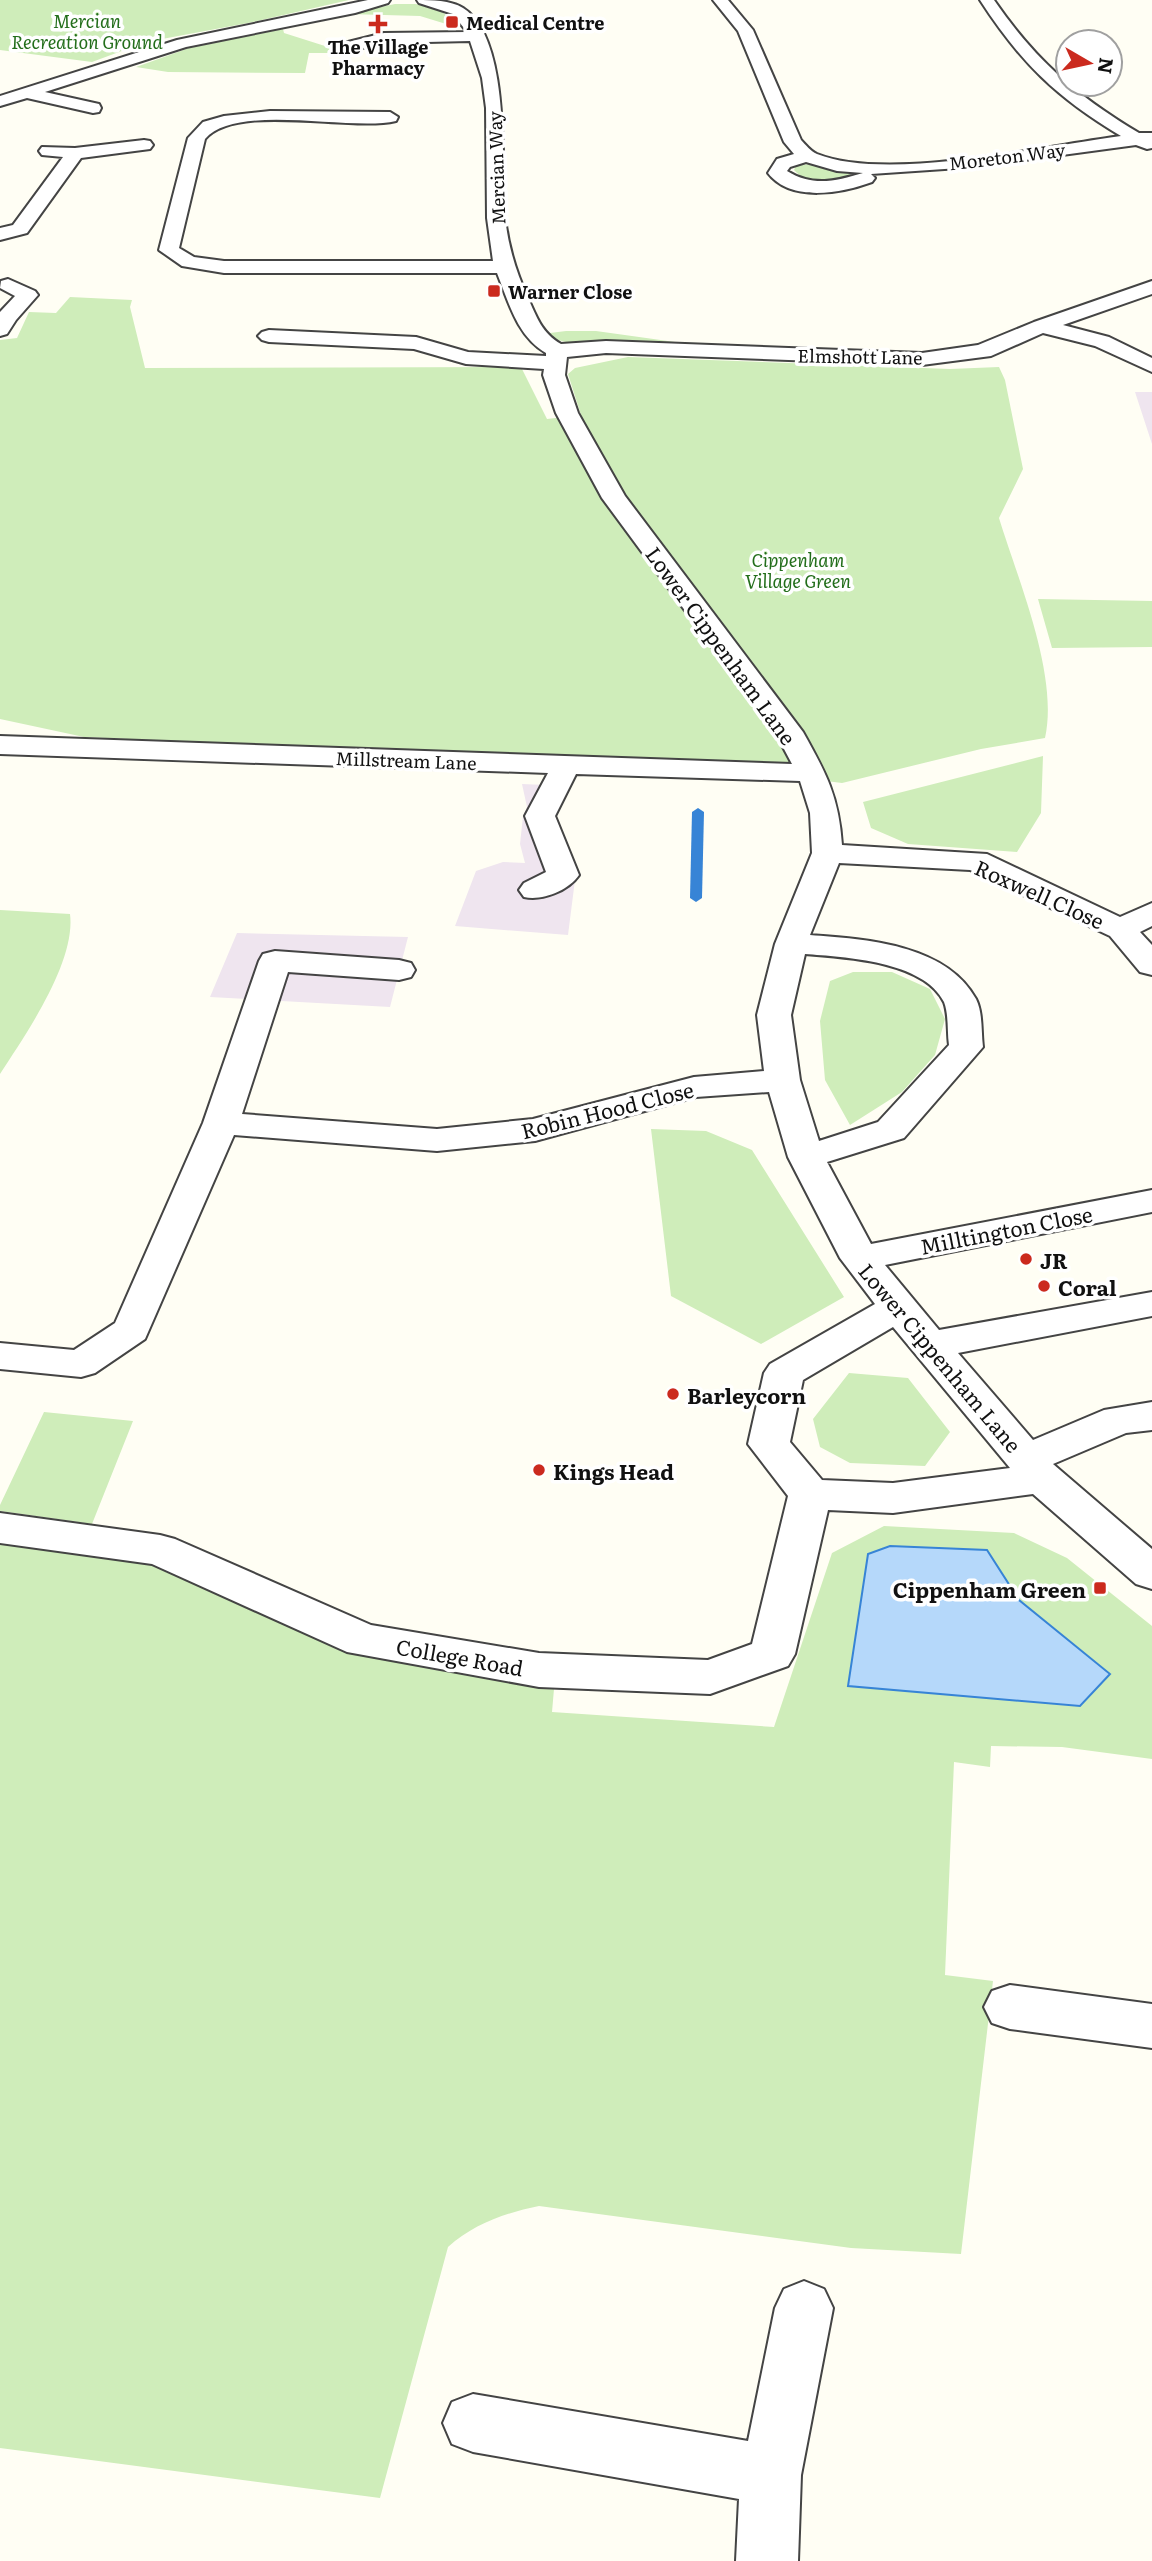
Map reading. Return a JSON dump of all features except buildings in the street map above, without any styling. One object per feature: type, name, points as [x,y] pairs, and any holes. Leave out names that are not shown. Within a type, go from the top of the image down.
[{"type":"street","points":[[0,101],[183,43],[355,9],[383,0]]},
{"type":"street","name":"Mercian Way","points":[[424,0],[458,10],[474,28],[477,36],[490,78],[494,108],[496,218],[504,267],[532,331],[556,357]]},
{"type":"street","points":[[720,0],[745,30],[793,142],[807,156]]},
{"type":"street","points":[[987,0],[1014,40],[1040,68],[1086,106],[1147,141]]},
{"type":"street","points":[[349,46],[384,38],[477,36]]},
{"type":"street","points":[[26,92],[93,108]]},
{"type":"street","points":[[390,117],[363,113],[272,117],[238,119],[208,127],[197,138],[169,250],[189,262],[224,267],[504,267]]},
{"type":"street","name":"Moreton Way","points":[[876,169],[870,176],[854,183],[823,188],[793,184],[777,173],[783,163],[807,156],[853,167],[876,169],[921,167],[1147,141]]},
{"type":"street","points":[[44,151],[75,153],[144,145]]},
{"type":"street","points":[[0,234],[20,229],[75,153]]},
{"type":"street","points":[[2,321],[28,295],[8,285]]},
{"type":"street","name":"Elmshott Lane","points":[[269,336],[416,343],[466,358],[556,357],[606,348],[922,359],[983,351],[1041,326],[1152,287]]},
{"type":"street","points":[[1041,326],[1102,341],[1152,366]]},
{"type":"street","name":"Lower Cippenham Lane","points":[[556,357],[554,375],[567,413],[614,498],[789,732],[812,773],[825,813],[827,853],[791,944],[774,1014],[783,1080],[806,1157],[859,1258],[898,1307],[1034,1469],[1152,1573]]},
{"type":"street","name":"Millstream Lane","points":[[0,745],[812,773]]},
{"type":"street","points":[[535,890],[563,875],[540,816],[566,765]]},
{"type":"street","name":"Roxwell Close","points":[[827,853],[976,862],[1121,929],[1152,965]]},
{"type":"street","points":[[1121,929],[1152,913]]},
{"type":"street","points":[[791,944],[865,948],[936,973],[960,1000],[966,1047],[891,1130],[806,1157]]},
{"type":"street","points":[[0,1356],[81,1364],[131,1331],[221,1123],[275,961],[399,970]]},
{"type":"street","name":"Robin Hood Close","points":[[221,1123],[437,1140],[535,1130],[694,1087],[783,1080]]},
{"type":"street","name":"Milltington Close","points":[[859,1258],[1152,1201]]},
{"type":"street","points":[[930,1345],[1152,1304]]},
{"type":"street","points":[[898,1307],[784,1373],[769,1444],[810,1494],[893,1498],[1034,1469],[1119,1420],[1152,1416]]},
{"type":"street","name":"College Road","points":[[0,1528],[160,1550],[363,1640],[539,1670],[710,1677],[772,1654],[810,1494]]},
{"type":"street","points":[[1010,2007],[1152,2026]]},
{"type":"street","points":[[767,2561],[771,2475],[804,2308]]},
{"type":"street","points":[[473,2423],[771,2475]]},
{"type":"shaded area","points":[[1135,392],[1152,392],[1152,444]]},
{"type":"shaded area","points":[[522,784],[569,786],[549,827],[554,847],[575,880],[568,935],[455,926],[476,871],[503,862],[525,863],[520,844],[523,816],[527,807]]},
{"type":"shaded area","points":[[237,933],[408,937],[390,1007],[210,997]]},
{"type":"green space","name":"Mercian Recreation Ground","points":[[0,0],[349,0],[146,42],[92,62],[0,50]]},
{"type":"green space","points":[[395,4],[430,6],[443,13],[456,27],[420,16],[348,14]]},
{"type":"green space","points":[[283,29],[284,33],[347,53],[309,53],[305,73],[168,72],[136,67],[189,48]]},
{"type":"green space","points":[[815,164],[852,172],[848,178],[819,182],[806,179],[794,170],[796,165]]},
{"type":"green space","name":"Cippenham Village Green","points":[[70,297],[132,300],[130,307],[145,368],[521,367],[547,419],[581,415],[568,374],[575,368],[628,357],[950,369],[999,367],[1005,380],[1023,469],[999,518],[1026,598],[1042,657],[1048,713],[1045,738],[981,749],[842,783],[738,770],[622,761],[84,737],[0,719],[0,340],[17,338],[29,312],[56,313]]},
{"type":"green space","points":[[596,331],[718,348],[566,342],[542,334]]},
{"type":"green space","points":[[1038,599],[1152,601],[1152,647],[1052,648]]},
{"type":"green space","points":[[1043,756],[1041,813],[1017,852],[908,844],[871,828],[863,802]]},
{"type":"green space","points":[[0,910],[70,914],[70,933],[65,954],[47,997],[0,1074]]},
{"type":"green space","points":[[853,972],[892,972],[930,989],[945,1019],[935,1055],[902,1092],[850,1125],[825,1080],[820,1021],[830,981]]},
{"type":"green space","points":[[651,1129],[706,1131],[752,1150],[844,1297],[761,1344],[671,1296]]},
{"type":"green space","points":[[849,1373],[908,1378],[950,1432],[925,1466],[850,1463],[820,1447],[813,1419]]},
{"type":"green space","points":[[44,1412],[133,1421],[92,1524],[0,1511],[0,1505]]},
{"type":"green space","points":[[884,1526],[1014,1533],[1067,1558],[1152,1626],[1152,1759],[1062,1747],[991,1746],[990,1767],[954,1762],[945,1975],[993,1981],[961,2254],[851,2248],[539,2206],[490,2220],[448,2247],[380,2498],[0,2448],[0,1537],[128,1554],[346,1625],[351,1654],[554,1689],[552,1712],[774,1727],[832,1553]]},
{"type":"water","points":[[890,1546],[987,1550],[1019,1600],[1110,1674],[1080,1706],[848,1686],[868,1554]]},
{"type":"waterway","points":[[696,898],[698,812]]},
{"type":"place","name":"Medical Centre","points":[[452,22]]},
{"type":"place","name":"The Village Pharmacy","points":[[378,24]]},
{"type":"place","name":"Warner Close","points":[[494,291]]},
{"type":"place","name":"JR","points":[[1026,1259]]},
{"type":"place","name":"Coral","points":[[1044,1286]]},
{"type":"place","name":"Barleycorn","points":[[673,1394]]},
{"type":"place","name":"Kings Head","points":[[539,1470]]},
{"type":"place","name":"Cippenham Green","points":[[1100,1588]]}]
